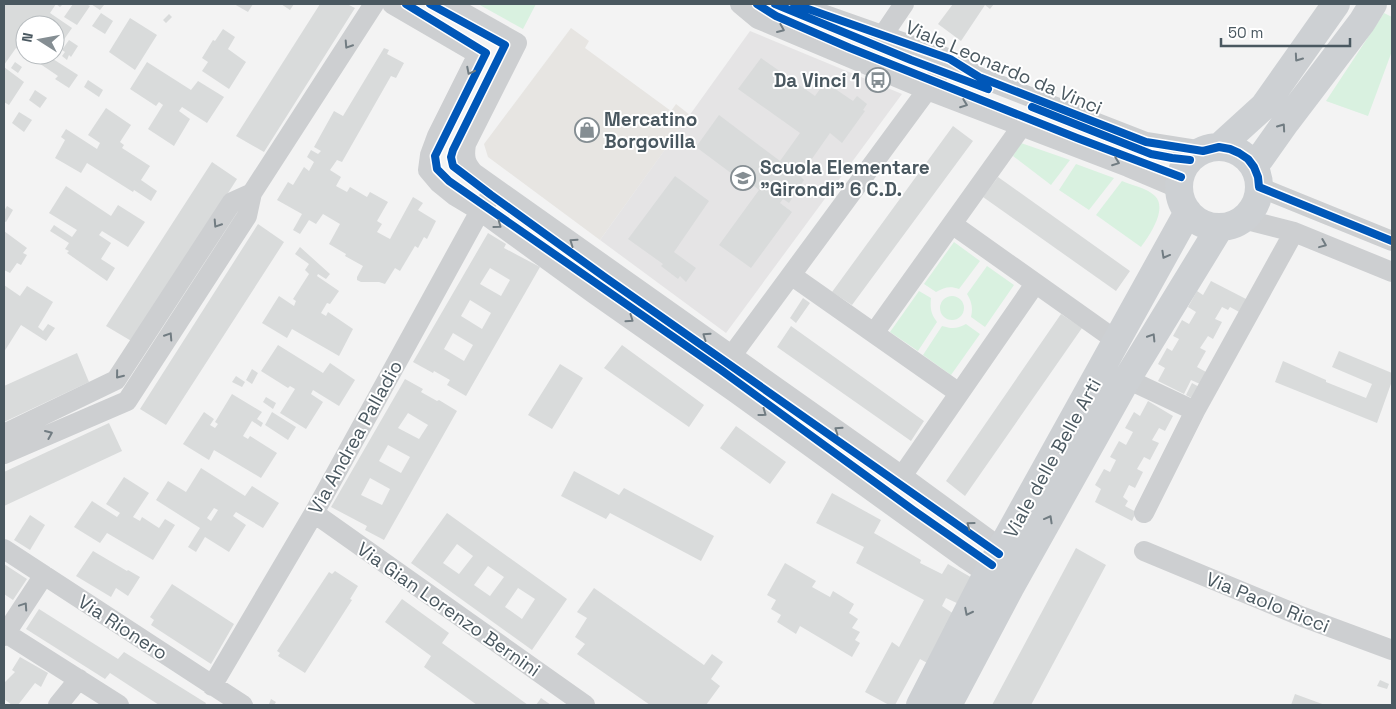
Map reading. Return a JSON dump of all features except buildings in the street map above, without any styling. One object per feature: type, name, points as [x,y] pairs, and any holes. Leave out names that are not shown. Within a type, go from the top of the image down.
[{"type":"street","points":[[4,454],[127,401],[247,216],[252,193],[374,4]]},
{"type":"street","points":[[392,4],[478,54],[437,136],[430,155],[428,170],[439,183],[715,378],[987,574],[1010,588]]},
{"type":"street","points":[[448,4],[517,43],[466,144],[464,156],[466,164],[474,173],[732,354],[1013,555]]},
{"type":"street","points":[[740,4],[758,19],[927,90],[1128,167],[1184,200]]},
{"type":"street","name":"Viale Leonardo da Vinci","points":[[794,4],[950,59],[979,77],[1146,142],[1211,149]]},
{"type":"street","points":[[883,35],[904,4]]},
{"type":"street","points":[[1336,4],[1264,106],[1211,149],[1190,160],[1184,168],[1181,177],[1184,200],[1197,220],[1208,226],[1232,223],[1294,232],[1392,272]]},
{"type":"street","points":[[1257,177],[1286,122],[1362,22],[1373,4]]},
{"type":"street","points":[[715,378],[950,59]]},
{"type":"street","points":[[874,333],[1022,126]]},
{"type":"street","points":[[1211,149],[1230,149],[1239,153],[1248,159],[1257,177],[1257,200],[1252,210],[1232,223]]},
{"type":"street","points":[[1257,177],[1392,241]]},
{"type":"street","name":"Via Andrea Palladio","points":[[212,686],[314,513],[480,211],[496,188]]},
{"type":"street","points":[[4,434],[116,380],[232,202],[252,193]]},
{"type":"street","name":"Viale delle Belle Arti","points":[[948,705],[1010,588],[1013,555],[1184,200]]},
{"type":"street","name":"Viale delle Belle Arti","points":[[920,705],[987,574],[1013,555],[1127,379],[1232,223]]},
{"type":"street","points":[[952,224],[1117,341]]},
{"type":"street","points":[[1144,513],[1195,411],[1294,232]]},
{"type":"street","points":[[791,275],[960,393]]},
{"type":"street","points":[[902,476],[1035,284]]},
{"type":"street","points":[[1127,379],[1195,411]]},
{"type":"street","name":"Via Gian Lorenzo Bernini","points":[[314,513],[585,705]]},
{"type":"street","name":"Via Rionero","points":[[4,549],[243,705]]},
{"type":"street","name":"Via Paolo Ricci","points":[[1144,551],[1303,618],[1392,650]]},
{"type":"street","points":[[44,575],[4,634],[119,705]]},
{"type":"street","points":[[58,705],[79,679]]},
{"type":"shaded area","name":"Mercatino Borgovilla","points":[[571,28],[589,41],[585,48],[671,111],[676,104],[690,115],[600,240],[488,157],[484,144]]},
{"type":"shaded area","name":"Scuola Elementare \"Girondi\" 6 C.D.","points":[[750,31],[902,94],[726,333],[600,240]]},
{"type":"green space","points":[[478,4],[536,4],[523,29]]},
{"type":"green space","points":[[1384,13],[1392,17],[1392,51],[1368,116],[1326,101]]},
{"type":"green space","points":[[1021,143],[1070,160],[1051,185],[1013,156]]},
{"type":"green space","points":[[1076,164],[1114,178],[1089,210],[1059,190]]},
{"type":"green space","points":[[1122,181],[1148,191],[1158,201],[1159,208],[1156,222],[1141,247],[1096,215]]},
{"type":"green space","points":[[954,242],[980,261],[959,289],[948,288],[936,292],[924,284]]},
{"type":"green space","points":[[987,266],[1014,285],[985,327],[971,317],[972,305],[967,294]]},
{"type":"green space","points":[[919,291],[931,298],[931,311],[937,322],[918,351],[890,332]]},
{"type":"green space","points":[[952,296],[961,299],[964,308],[961,317],[952,320],[943,317],[940,308],[943,299]]},
{"type":"green space","points":[[966,324],[980,334],[951,375],[923,355],[942,326],[954,328]]},
{"type":"cycle path","points":[[406,4],[486,53],[435,156],[437,169],[449,181],[721,370],[992,565]]},
{"type":"cycle path","points":[[430,4],[505,45],[453,150],[451,157],[453,166],[606,278],[999,554]]},
{"type":"cycle path","points":[[757,4],[776,16],[850,48],[1181,177]]},
{"type":"cycle path","points":[[775,4],[911,60],[988,89]]},
{"type":"cycle path","points":[[794,4],[950,59],[979,77],[1146,142],[1203,151],[1219,147],[1230,149],[1248,159],[1258,177],[1259,187],[1392,241]]},
{"type":"cycle path","points":[[1032,107],[1151,154],[1190,160]]},
{"type":"place","name":"Da Vinci 1","points":[[878,80]]},
{"type":"place","name":"Mercatino Borgovilla","points":[[587,130]]},
{"type":"place","name":"Scuola Elementare \"Girondi\" 6 C.D.","points":[[743,178]]}]
